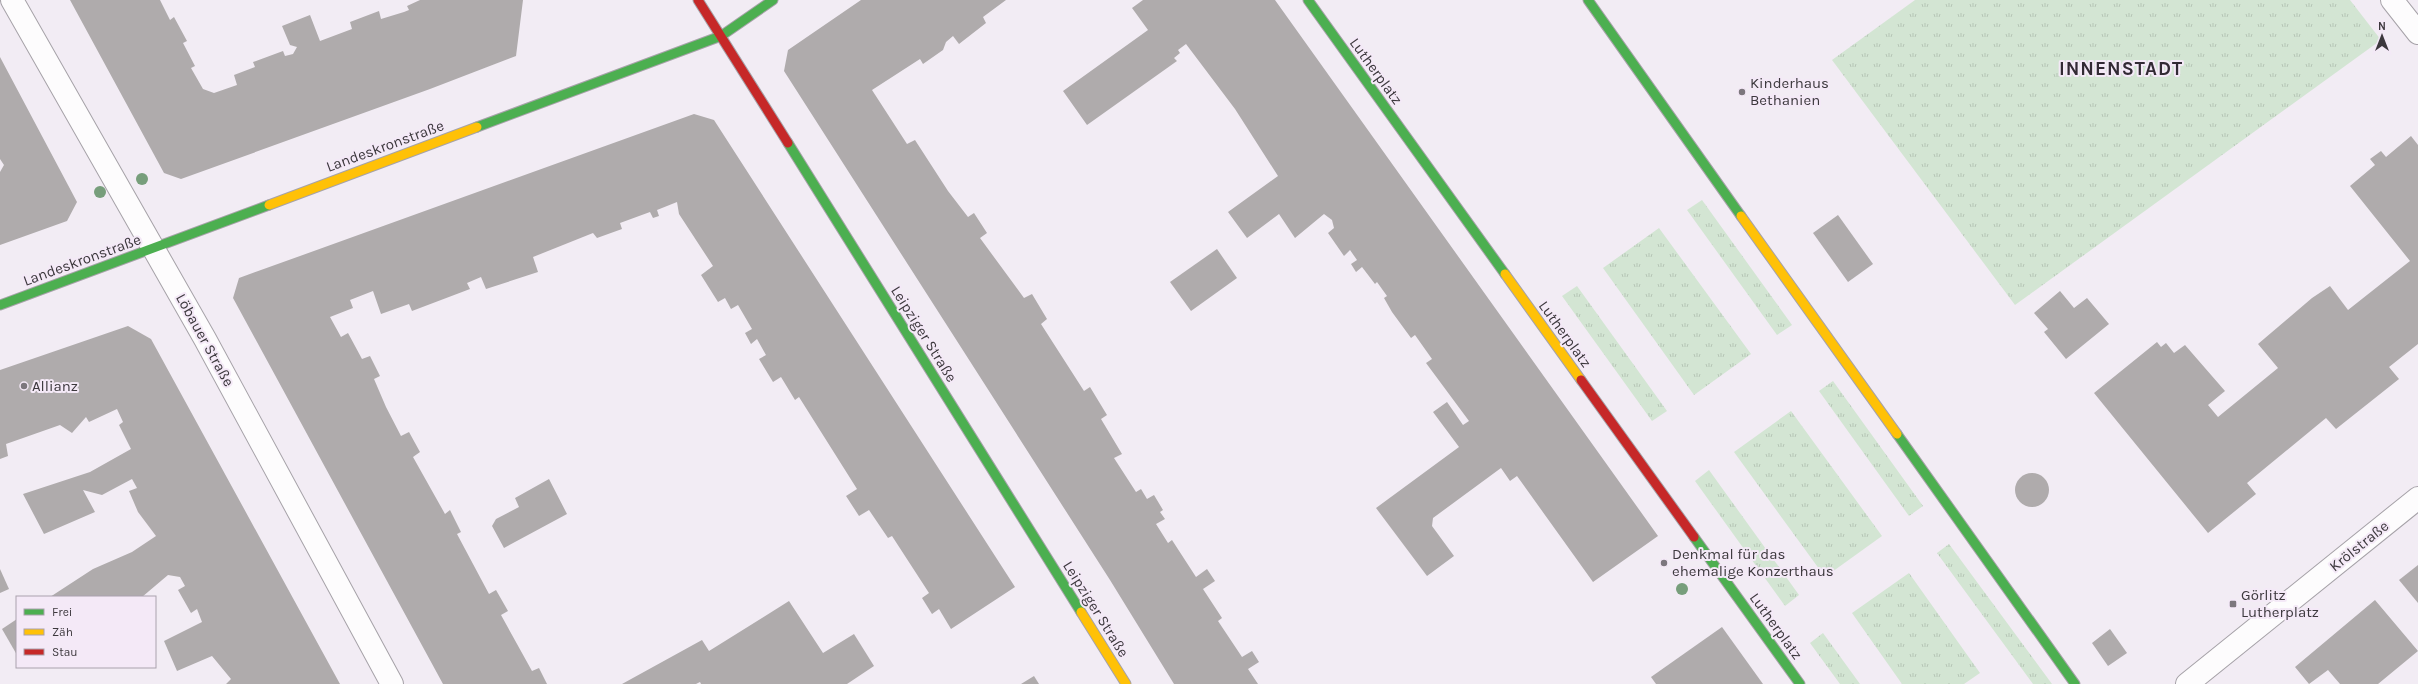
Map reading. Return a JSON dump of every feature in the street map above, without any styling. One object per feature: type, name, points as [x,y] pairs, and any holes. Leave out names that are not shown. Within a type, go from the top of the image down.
[{"type":"street","name":"Löbauer Straße","points":[[12,0],[205,339],[392,684]]},
{"type":"street","name":"Leipziger Straße","points":[[698,0],[1126,684]]},
{"type":"street","name":"Landeskronstraße","points":[[0,305],[721,36],[773,0]]},
{"type":"street","name":"Lutherplatz","points":[[1308,0],[1800,684]]},
{"type":"street","points":[[1588,0],[2075,684]]},
{"type":"street","points":[[2392,0],[2418,33]]},
{"type":"street","name":"Krölstraße","points":[[2187,684],[2418,498]]},
{"type":"green space","points":[[1915,0],[2350,0],[2381,40],[2015,305],[1832,60]]},
{"type":"green space","points":[[1702,200],[1792,325],[1777,335],[1687,210]]},
{"type":"green space","points":[[1659,228],[1751,354],[1694,395],[1603,268]]},
{"type":"green space","points":[[1577,286],[1667,411],[1652,421],[1562,296]]},
{"type":"green space","points":[[1833,381],[1923,506],[1909,516],[1819,391]]},
{"type":"green space","points":[[1791,411],[1882,536],[1825,577],[1734,452]]},
{"type":"green space","points":[[1709,470],[1799,595],[1785,606],[1695,481]]},
{"type":"green space","points":[[1949,544],[2052,684],[2033,684],[1937,553]]},
{"type":"green space","points":[[1909,573],[1980,673],[1964,684],[1902,684],[1852,613]]},
{"type":"green space","points":[[1823,633],[1860,684],[1840,684],[1810,643]]},
{"type":"building","points":[[70,0],[160,0],[170,20],[174,17],[187,41],[183,43],[195,66],[191,68],[203,89],[214,93],[237,85],[234,75],[255,67],[253,62],[283,51],[285,56],[293,54],[297,47],[290,45],[282,26],[310,15],[320,41],[352,29],[350,22],[379,11],[381,19],[404,12],[409,10],[407,6],[420,0],[523,0],[516,56],[430,89],[181,179],[164,173]]},
{"type":"building","points":[[861,0],[1006,0],[983,17],[986,23],[959,44],[953,36],[946,42],[943,50],[923,64],[920,59],[872,90],[907,144],[915,140],[948,191],[968,217],[974,213],[987,233],[980,238],[1024,298],[1032,294],[1047,319],[1041,324],[1084,391],[1090,387],[1107,415],[1101,419],[1122,454],[1114,458],[1136,492],[1141,489],[1147,499],[1154,495],[1163,510],[1160,512],[1165,519],[1156,524],[1168,543],[1172,540],[1196,577],[1207,569],[1215,581],[1203,589],[1222,618],[1218,621],[1242,657],[1252,651],[1259,662],[1248,669],[1258,684],[1174,684],[1110,580],[784,71],[788,50]]},
{"type":"building","points":[[1143,0],[1275,0],[1658,536],[1593,582],[1517,476],[1510,481],[1501,468],[1433,518],[1432,526],[1454,556],[1427,576],[1376,508],[1459,447],[1433,412],[1447,402],[1463,425],[1469,421],[1426,363],[1432,359],[1415,335],[1411,338],[1392,312],[1384,298],[1387,296],[1377,282],[1375,284],[1362,267],[1356,272],[1351,264],[1357,260],[1350,250],[1344,256],[1328,233],[1334,228],[1332,220],[1324,214],[1295,238],[1279,214],[1247,238],[1228,212],[1278,176],[1235,109],[1186,44],[1178,50],[1180,53],[1174,58],[1177,61],[1087,125],[1063,91],[1148,30],[1132,8]]},
{"type":"building","points":[[0,57],[77,202],[67,221],[0,245],[0,172],[4,165],[0,159]]},
{"type":"building","points":[[694,114],[714,120],[1015,587],[951,629],[939,609],[932,614],[922,598],[929,593],[892,536],[888,538],[869,510],[859,516],[846,496],[857,489],[799,397],[795,400],[781,377],[773,382],[759,359],[766,355],[757,339],[751,344],[745,333],[752,329],[738,305],[731,309],[725,298],[718,302],[701,275],[713,266],[679,214],[677,202],[657,210],[659,216],[653,218],[650,212],[620,223],[622,229],[597,238],[593,233],[533,257],[538,272],[486,289],[481,277],[467,283],[470,289],[412,311],[409,304],[381,314],[373,291],[350,300],[353,308],[330,317],[341,337],[348,333],[362,359],[370,356],[380,376],[374,379],[401,436],[409,432],[420,452],[413,457],[445,514],[450,510],[461,532],[457,534],[489,594],[496,590],[508,611],[501,615],[532,671],[539,668],[547,684],[443,684],[233,298],[239,278]]},
{"type":"building","points":[[2411,136],[2418,145],[2418,344],[2389,367],[2399,379],[2336,429],[2326,418],[2247,483],[2256,494],[2208,533],[2094,393],[2157,342],[2161,347],[2166,343],[2174,353],[2185,345],[2225,391],[2208,405],[2218,417],[2278,368],[2258,344],[2312,298],[2330,286],[2348,310],[2410,261],[2350,186],[2375,165],[2370,159],[2381,151],[2386,157]]},
{"type":"building","points":[[1838,215],[1873,264],[1848,282],[1813,233]]},
{"type":"building","points":[[1217,249],[1237,278],[1191,311],[1170,282]]},
{"type":"building","points":[[2060,291],[2074,308],[2087,298],[2109,324],[2066,359],[2044,332],[2048,329],[2034,313]]},
{"type":"building","points":[[128,326],[151,339],[340,684],[226,684],[231,679],[212,656],[177,671],[164,641],[202,622],[197,609],[191,613],[178,590],[185,586],[180,577],[168,575],[143,596],[52,596],[93,569],[132,552],[156,536],[138,512],[129,491],[137,488],[132,479],[102,495],[83,490],[95,512],[44,534],[23,494],[90,472],[131,449],[119,425],[123,422],[117,409],[89,422],[86,417],[72,433],[60,425],[6,444],[8,456],[0,459],[0,370]]},
{"type":"building","points":[[2035,473],[2044,478],[2048,483],[2048,497],[2044,502],[2039,506],[2029,507],[2025,506],[2016,497],[2015,487],[2016,483],[2025,474]]},
{"type":"building","points":[[549,479],[567,514],[504,548],[492,526],[496,519],[519,507],[515,498]]},
{"type":"building","points":[[2418,565],[2418,603],[2399,580]]},
{"type":"building","points":[[0,569],[9,589],[0,593]]},
{"type":"building","points":[[2375,600],[2418,651],[2378,684],[2340,684],[2328,670],[2309,684],[2295,667]]},
{"type":"building","points":[[789,601],[823,653],[854,634],[874,666],[847,684],[701,684],[700,682],[696,684],[622,684],[702,640],[709,651]]},
{"type":"building","points":[[16,620],[16,653],[2,629]]},
{"type":"building","points":[[1722,627],[1763,684],[1656,684],[1651,677]]},
{"type":"building","points":[[2110,629],[2127,653],[2108,666],[2092,643]]},
{"type":"building","points":[[1034,676],[1039,684],[1021,684]]},
{"type":"traffic: fast","points":[[477,127],[721,36],[773,0]]},
{"type":"traffic: fast","points":[[1308,0],[1505,274]]},
{"type":"traffic: fast","points":[[1588,0],[1741,216]]},
{"type":"traffic: fast","points":[[788,143],[1081,612]]},
{"type":"traffic: fast","points":[[0,305],[269,205]]},
{"type":"traffic: fast","points":[[1897,434],[2075,684]]},
{"type":"traffic: fast","points":[[1694,537],[1800,684]]},
{"type":"traffic: slow","points":[[269,205],[477,127]]},
{"type":"traffic: slow","points":[[1741,216],[1897,434]]},
{"type":"traffic: slow","points":[[1505,274],[1581,380]]},
{"type":"traffic: slow","points":[[1081,612],[1126,684]]},
{"type":"traffic: jam","points":[[698,0],[788,143]]},
{"type":"traffic: jam","points":[[1581,380],[1694,537]]},
{"type":"place","name":"Kinderhaus Bethanien","points":[[1742,92]]},
{"type":"place","name":"Allianz","points":[[24,386]]},
{"type":"place","name":"Denkmal für das ehemalige Konzerthaus","points":[[1664,563]]},
{"type":"place","name":"Görlitz Lutherplatz","points":[[2233,604]]},
{"type":"district","name":"INNENSTADT","points":[[2121,69]]}]
